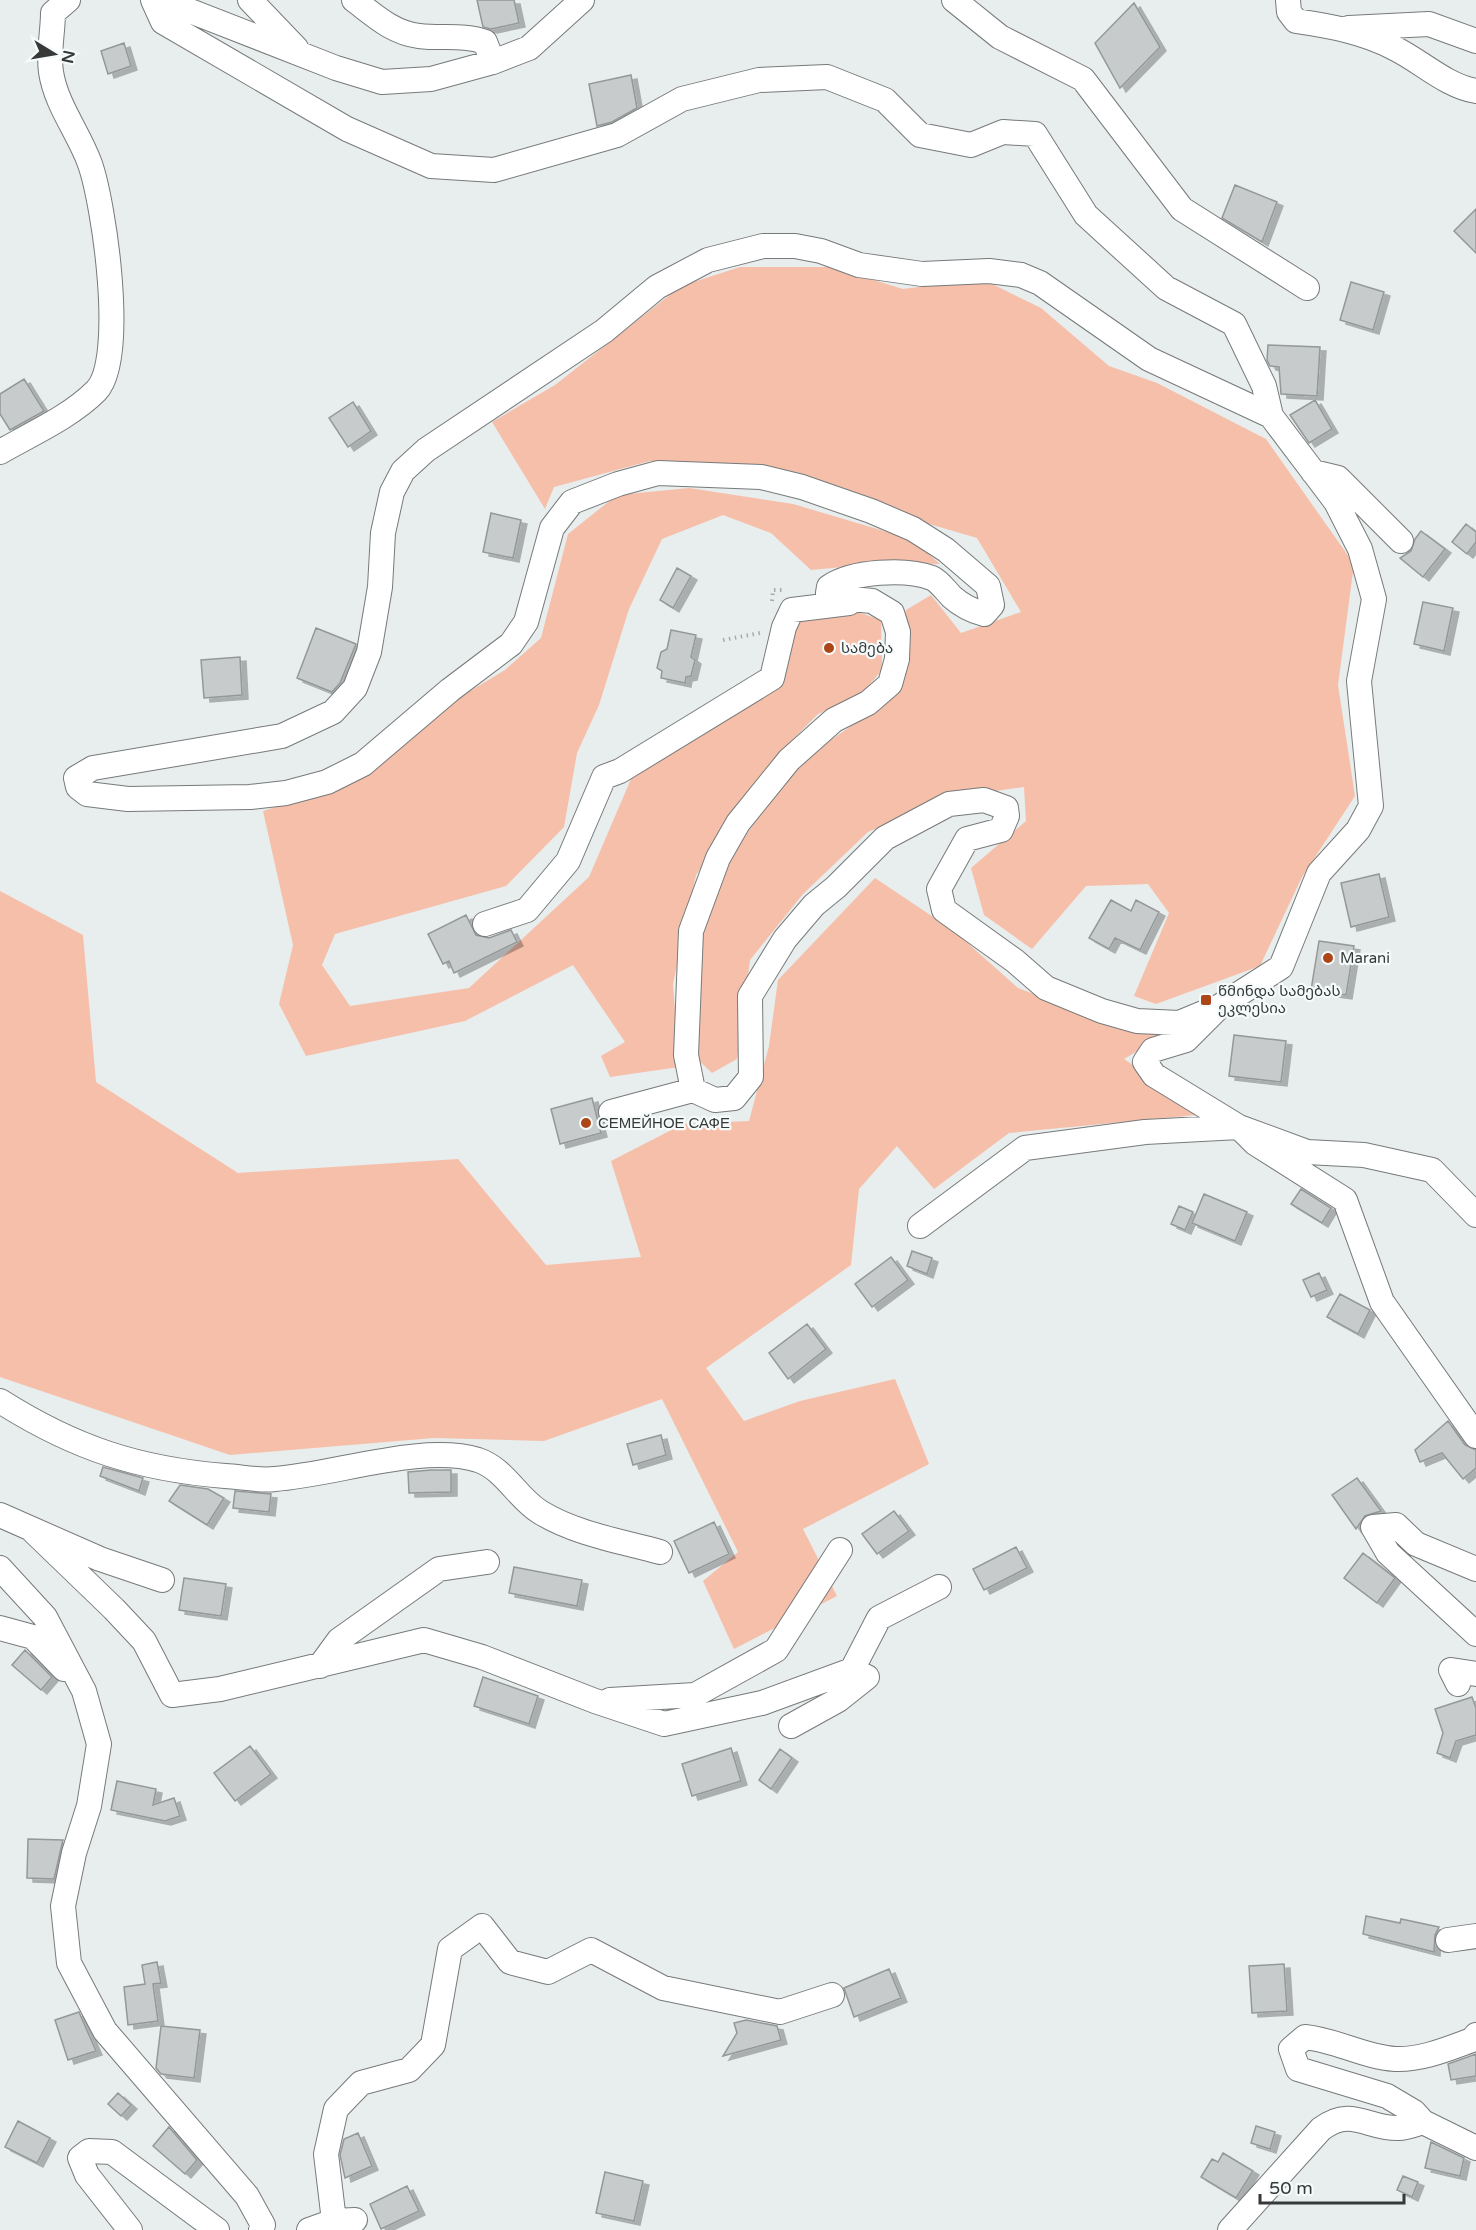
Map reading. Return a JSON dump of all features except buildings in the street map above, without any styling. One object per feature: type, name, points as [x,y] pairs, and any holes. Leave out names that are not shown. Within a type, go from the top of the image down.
[{"type":"street","points":[[0,452],[76,407],[98,390],[109,359],[111,293],[102,206],[89,163],[62,104],[51,72],[54,13],[68,0]]},
{"type":"street","points":[[153,0],[163,22],[347,129],[431,166],[494,170],[617,135],[682,99],[759,80],[827,77],[885,100],[920,135],[971,145],[1003,132],[1035,134],[1086,215],[1166,288],[1234,324],[1264,386],[1271,416],[1336,502],[1360,549],[1374,599],[1359,681],[1371,806],[1358,831],[1319,873],[1281,967],[1220,1006],[1179,1023],[1137,1021],[1102,1011],[1046,988],[1015,961],[944,910],[939,889],[967,839],[1001,830],[1007,816],[1006,808],[984,800],[949,804],[885,838],[836,887],[814,904],[785,939],[750,996],[751,1077],[734,1098],[715,1100],[693,1090],[611,1112]]},
{"type":"street","points":[[162,0],[382,82],[431,79],[493,62],[530,48],[574,5]]},
{"type":"street","points":[[250,0],[302,54]]},
{"type":"street","points":[[354,0],[394,30],[406,34],[472,37],[485,42],[493,62]]},
{"type":"street","points":[[954,0],[1000,37],[1083,79],[1182,209],[1306,288]]},
{"type":"street","points":[[1288,0],[1289,12],[1296,21],[1344,28],[1429,24],[1476,42]]},
{"type":"street","points":[[1344,28],[1393,47],[1450,81],[1476,91]]},
{"type":"street","points":[[693,1090],[686,1055],[691,931],[699,904],[718,858],[738,823],[789,760],[834,720],[868,703],[890,684],[897,659],[898,632],[892,613],[872,601],[832,597],[827,590],[833,584],[858,576],[899,571],[934,579],[954,599],[973,611],[984,614],[992,605],[988,586],[946,550],[913,529],[871,511],[761,477],[658,473],[618,483],[572,502],[552,528],[526,622],[511,644],[450,690],[363,764],[327,782],[286,793],[250,796],[104,797],[87,794],[78,787],[76,778],[93,768],[282,736],[333,712],[355,688],[369,652],[380,587],[383,533],[392,492],[403,471],[426,450],[604,331],[657,287],[708,260],[763,246],[795,246],[821,251],[859,265],[922,273],[989,271],[1021,275],[1040,283],[1149,359],[1271,416]]},
{"type":"street","points":[[1313,472],[1338,478],[1401,541]]},
{"type":"street","points":[[485,924],[527,910],[568,861],[604,777],[620,771],[772,678],[784,627],[792,610],[872,601]]},
{"type":"street","points":[[1220,1006],[1186,1040],[1153,1050],[1145,1062],[1154,1075],[1239,1126],[1308,1152],[1364,1155],[1432,1170],[1476,1215]]},
{"type":"street","points":[[920,1226],[1025,1148],[1145,1132],[1239,1126]]},
{"type":"street","points":[[1239,1126],[1255,1143],[1345,1200],[1382,1302],[1476,1436]]},
{"type":"street","points":[[0,1401],[40,1427],[119,1459],[197,1474],[274,1480],[422,1457],[440,1456],[478,1460],[499,1472],[538,1512],[574,1529],[660,1552]]},
{"type":"street","points":[[0,1515],[100,1559],[162,1580]]},
{"type":"street","points":[[1476,1569],[1416,1544],[1396,1525],[1373,1527],[1388,1552],[1476,1634]]},
{"type":"street","points":[[31,1530],[114,1608],[144,1641],[172,1695],[220,1689],[424,1640],[482,1657],[595,1701],[664,1724],[762,1703],[852,1670],[879,1618],[939,1587]]},
{"type":"street","points":[[595,1701],[695,1695],[776,1650],[840,1551]]},
{"type":"street","points":[[320,1666],[339,1640],[439,1569],[487,1562]]},
{"type":"street","points":[[0,1568],[45,1617],[84,1691],[99,1744],[89,1806],[63,1906],[69,1963],[105,2031],[248,2196],[263,2225],[261,2230]]},
{"type":"street","points":[[0,1628],[33,1637],[84,1691]]},
{"type":"street","points":[[791,1726],[838,1700],[867,1677],[852,1670]]},
{"type":"street","points":[[309,2230],[345,2221],[326,2154],[336,2109],[361,2083],[410,2070],[432,2045],[450,1949],[482,1926],[510,1962],[548,1972],[591,1950],[663,1988],[780,2012],[832,1995]]},
{"type":"street","points":[[1448,1940],[1476,1936]]},
{"type":"street","points":[[1476,2035],[1472,2040],[1430,2055],[1395,2059],[1324,2039],[1305,2037],[1291,2049],[1298,2069],[1387,2096],[1414,2112],[1423,2122],[1476,2148]]},
{"type":"street","points":[[1230,2230],[1321,2129],[1334,2119],[1350,2118],[1399,2128],[1423,2122]]},
{"type":"street","points":[[130,2230],[87,2175],[80,2158],[89,2151],[112,2152],[217,2230]]},
{"type":"shaded area","points":[[740,267],[831,267],[903,289],[982,279],[1041,308],[1109,366],[1157,383],[1266,439],[1354,564],[1338,685],[1355,796],[1302,877],[1260,966],[1156,1004],[1134,996],[1169,913],[1148,884],[1086,886],[1032,949],[984,915],[971,868],[1026,821],[1024,787],[947,798],[868,832],[803,894],[750,960],[737,1059],[712,1073],[695,1057],[697,948],[727,860],[801,761],[891,698],[906,610],[931,595],[961,633],[1021,612],[977,538],[919,521],[838,486],[760,465],[650,461],[554,487],[545,509],[492,422],[555,385],[681,286]]},
{"type":"shaded area","points":[[689,488],[793,504],[911,539],[940,564],[885,563],[811,570],[771,533],[723,515],[662,539],[629,609],[599,705],[577,753],[564,827],[506,886],[335,934],[322,965],[350,1006],[469,988],[589,877],[631,779],[614,772],[762,675],[769,636],[781,615],[846,608],[881,620],[882,670],[858,698],[818,714],[778,754],[753,796],[696,875],[673,984],[679,1067],[610,1077],[601,1056],[625,1042],[573,965],[465,1021],[306,1056],[279,1004],[293,945],[263,811],[331,789],[437,711],[505,670],[541,638],[568,534],[617,495]]},
{"type":"shaded area","points":[[875,878],[954,931],[1018,988],[1110,1023],[1177,1027],[1124,1059],[1206,1114],[1009,1133],[934,1189],[897,1146],[859,1189],[851,1265],[706,1368],[744,1421],[800,1401],[895,1379],[929,1464],[803,1529],[837,1596],[734,1649],[703,1581],[738,1552],[662,1399],[544,1441],[434,1438],[230,1455],[0,1377],[0,891],[83,935],[96,1082],[238,1173],[458,1159],[546,1265],[641,1257],[611,1161],[683,1124],[749,1121],[769,1046],[778,980]]},
{"type":"place","name":"სამება","points":[[829,648]]},
{"type":"place","name":"Marani","points":[[1328,958]]},
{"type":"place","name":"წმინდა სამებას ეკლესია","points":[[1206,1000]]},
{"type":"place","name":"СЕМЕЙНОЕ САФЕ","points":[[586,1123]]}]
